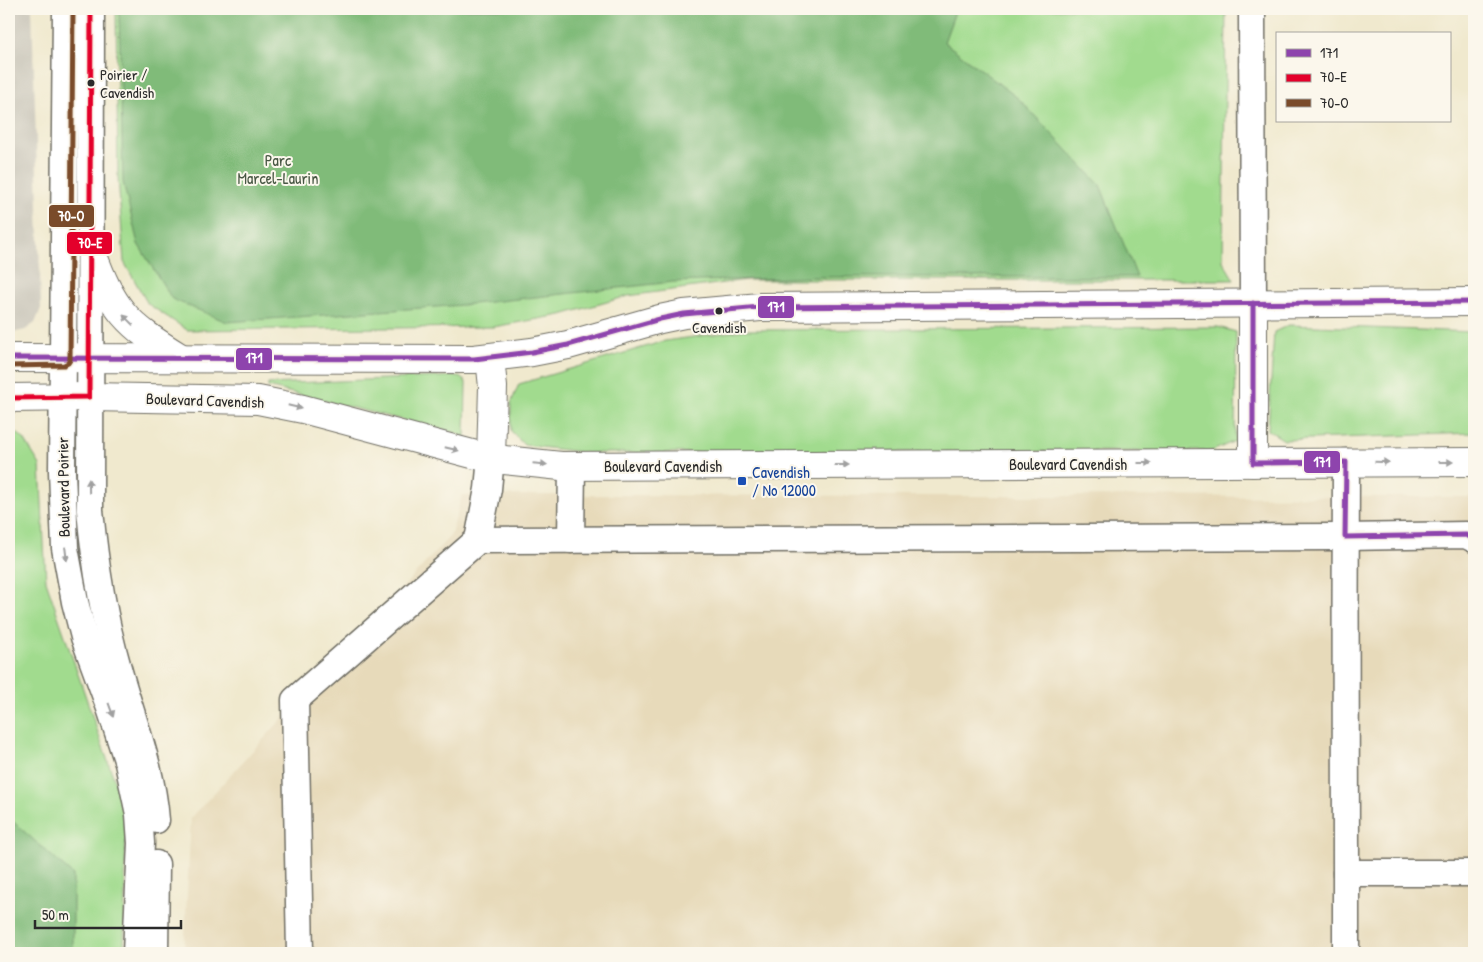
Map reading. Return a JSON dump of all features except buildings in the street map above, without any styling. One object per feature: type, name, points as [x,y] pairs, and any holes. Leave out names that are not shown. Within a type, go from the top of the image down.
[{"type":"main road","points":[[91,250],[106,287],[122,314],[144,334],[181,358]]},
{"type":"main road","points":[[9,358],[438,360],[490,358],[532,352],[660,319],[706,311],[793,306],[1474,302]]},
{"type":"main road","points":[[1253,303],[1253,463]]},
{"type":"main road","points":[[490,358],[493,387],[491,458]]},
{"type":"main road","name":"Boulevard Cavendish","points":[[9,398],[89,397],[258,400],[491,458],[572,466],[1474,462]]},
{"type":"street","name":"Boulevard Poirier","points":[[66,9],[76,358],[89,397],[90,510],[96,573],[114,653],[148,766],[154,802],[157,846],[155,953]]},
{"type":"street","name":"Boulevard Poirier","points":[[92,9],[91,250],[76,358],[62,397],[63,520],[67,567],[84,637],[123,747],[139,814],[142,843],[136,953]]},
{"type":"street","points":[[1252,9],[1253,303]]},
{"type":"street","points":[[300,953],[295,700],[478,540],[488,489],[491,458]]},
{"type":"street","points":[[1346,462],[1344,537],[1346,953]]},
{"type":"street","points":[[571,540],[572,466]]},
{"type":"street","points":[[478,540],[1466,535],[1474,539]]},
{"type":"street","points":[[1346,874],[1474,873]]},
{"type":"shaded area","points":[[9,9],[32,9],[41,308],[35,323],[25,330],[12,333],[9,333]]},
{"type":"shaded area","points":[[462,495],[1474,497],[1474,953],[184,953],[191,818],[451,535]]},
{"type":"green space","name":"Parc Marcel-Laurin","points":[[116,9],[1226,9],[1223,261],[1234,280],[746,280],[628,296],[561,315],[493,327],[187,330],[148,304],[124,262],[118,177]]},
{"type":"green space","name":"Parc Marcel-Laurin","points":[[119,9],[956,9],[944,42],[1019,99],[1100,185],[1137,277],[819,277],[673,282],[463,305],[227,322],[172,299],[138,244],[123,182]]},
{"type":"green space","points":[[1289,325],[1474,332],[1474,433],[1284,440],[1268,430],[1274,332]]},
{"type":"green space","points":[[1218,327],[1236,332],[1235,441],[1212,451],[589,453],[524,445],[511,431],[511,403],[519,384],[665,341],[744,330]]},
{"type":"green space","points":[[458,376],[466,382],[465,437],[456,433],[268,387],[268,384]]},
{"type":"green space","points":[[9,432],[16,432],[24,439],[40,465],[46,581],[126,814],[124,953],[9,953]]},
{"type":"green space","points":[[9,818],[73,875],[73,953],[9,953]]},
{"type":"transit line","name":"70-O","points":[[9,366],[64,365],[70,360],[73,9]]},
{"type":"transit line","name":"70-E","points":[[9,398],[89,397],[91,9]]},
{"type":"transit line","name":"171","points":[[9,358],[474,359],[532,352],[568,345],[684,314],[760,307],[1474,302]]},
{"type":"transit line","name":"171","points":[[1253,303],[1253,463],[1346,462],[1345,537],[1466,535],[1474,539]]},
{"type":"place","name":"Poirier / Cavendish","points":[[91,83]]},
{"type":"place","name":"Cavendish","points":[[719,311]]},
{"type":"place","name":"Cavendish / No 12000","points":[[742,481]]}]
